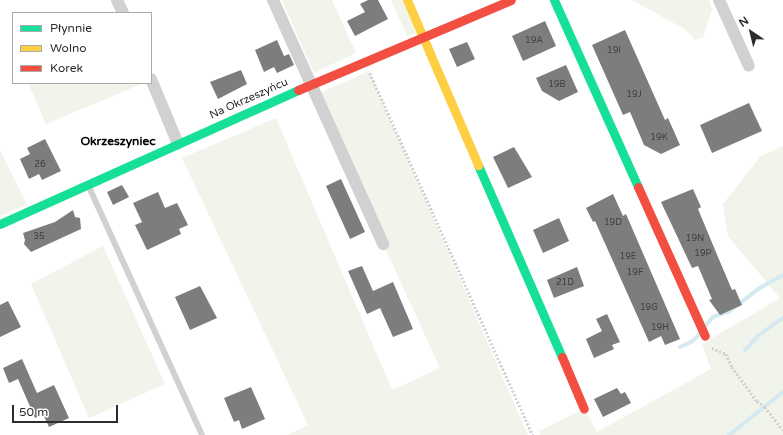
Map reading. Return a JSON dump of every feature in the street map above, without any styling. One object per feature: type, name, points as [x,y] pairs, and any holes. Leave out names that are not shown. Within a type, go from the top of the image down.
[{"type":"street","points":[[117,0],[123,12]]},
{"type":"street","points":[[273,0],[382,244]]},
{"type":"street","points":[[407,0],[584,409]]},
{"type":"street","name":"Na Okrzeszyńcu","points":[[0,224],[364,60],[511,0]]},
{"type":"street","points":[[554,0],[705,336]]},
{"type":"street","points":[[719,0],[749,66]]},
{"type":"street","points":[[152,82],[178,144]]},
{"type":"lane","points":[[88,185],[202,435]]},
{"type":"path","points":[[364,60],[533,435]]},
{"type":"path","points":[[708,347],[726,354],[732,367],[757,401],[765,407],[783,430]]},
{"type":"shaded area","points":[[282,0],[332,0],[356,53],[314,73]]},
{"type":"shaded area","points":[[391,0],[402,0],[416,33],[407,36]]},
{"type":"shaded area","points":[[632,0],[709,0],[712,10],[703,37],[695,40],[686,30]]},
{"type":"shaded area","points":[[369,71],[528,435],[287,435],[308,425],[182,158],[276,118],[392,390],[440,368],[315,95]]},
{"type":"shaded area","points":[[28,84],[142,84],[46,124]]},
{"type":"shaded area","points":[[783,146],[783,435],[540,435],[539,431],[584,409],[597,432],[711,369],[702,344],[780,298],[728,236],[723,204],[760,157]]},
{"type":"shaded area","points":[[0,150],[27,205],[0,216]]},
{"type":"shaded area","points":[[103,246],[165,384],[89,418],[31,284]]},
{"type":"building","points":[[368,0],[378,0],[388,19],[355,36],[347,21],[365,12],[360,4]]},
{"type":"building","points":[[545,21],[556,46],[523,61],[512,36]]},
{"type":"building","points":[[625,30],[665,120],[668,118],[680,145],[661,154],[644,145],[630,112],[623,115],[592,45]]},
{"type":"building","points":[[277,40],[284,56],[289,54],[294,65],[277,73],[274,67],[264,72],[255,50]]},
{"type":"building","points":[[467,42],[475,59],[457,67],[449,49]]},
{"type":"building","points":[[566,65],[578,92],[559,101],[542,91],[536,78]]},
{"type":"building","points":[[241,70],[247,84],[218,99],[210,82]]},
{"type":"building","points":[[749,103],[762,131],[712,153],[700,125]]},
{"type":"building","points":[[45,139],[61,171],[42,180],[39,174],[29,179],[20,159],[30,154],[27,148]]},
{"type":"building","points":[[514,147],[532,177],[508,188],[493,157]]},
{"type":"building","points":[[341,179],[365,232],[350,239],[326,186]]},
{"type":"building","points":[[122,185],[129,197],[113,205],[107,192]]},
{"type":"building","points":[[693,189],[701,207],[698,209],[718,257],[732,290],[735,289],[742,305],[720,315],[709,300],[712,299],[698,266],[692,268],[661,202]]},
{"type":"building","points":[[158,192],[165,208],[177,203],[188,225],[179,229],[181,234],[147,250],[135,225],[142,222],[133,203]]},
{"type":"building","points":[[613,194],[623,216],[626,214],[680,339],[665,345],[661,336],[649,342],[595,221],[593,222],[586,208]]},
{"type":"building","points":[[73,210],[75,217],[80,218],[81,229],[31,252],[24,244],[25,240],[23,233],[55,222]]},
{"type":"building","points":[[559,218],[569,241],[543,253],[533,230]]},
{"type":"building","points":[[362,266],[373,291],[393,282],[413,329],[393,337],[380,308],[367,314],[348,271]]},
{"type":"building","points":[[577,267],[584,286],[554,298],[547,280]]},
{"type":"building","points":[[200,286],[217,318],[190,330],[175,297]]},
{"type":"building","points":[[8,301],[21,327],[0,337],[0,305]]},
{"type":"building","points":[[607,314],[620,342],[612,345],[614,349],[594,358],[586,339],[602,331],[596,319]]},
{"type":"building","points":[[22,359],[37,393],[54,385],[69,418],[49,427],[43,414],[35,418],[18,379],[9,383],[3,368]]},
{"type":"building","points":[[251,387],[265,419],[242,429],[239,420],[234,422],[224,398]]},
{"type":"building","points":[[617,388],[621,394],[625,392],[631,403],[603,417],[594,399]]},
{"type":"waterway","points":[[706,325],[713,317],[730,311],[758,289],[783,275]]},
{"type":"waterway","points":[[745,350],[758,336],[783,318]]},
{"type":"waterway","points":[[680,347],[693,341],[699,334]]},
{"type":"waterway","points":[[729,435],[783,392]]},
{"type":"traffic: fast","points":[[554,0],[638,187]]},
{"type":"traffic: fast","points":[[0,224],[298,90]]},
{"type":"traffic: fast","points":[[478,165],[562,357]]},
{"type":"traffic: slow","points":[[407,0],[478,165]]},
{"type":"traffic: jam","points":[[298,90],[511,0]]},
{"type":"traffic: jam","points":[[638,187],[705,336]]},
{"type":"traffic: jam","points":[[562,357],[584,409]]},
{"type":"district","name":"Okrzeszyniec","points":[[118,142]]}]
